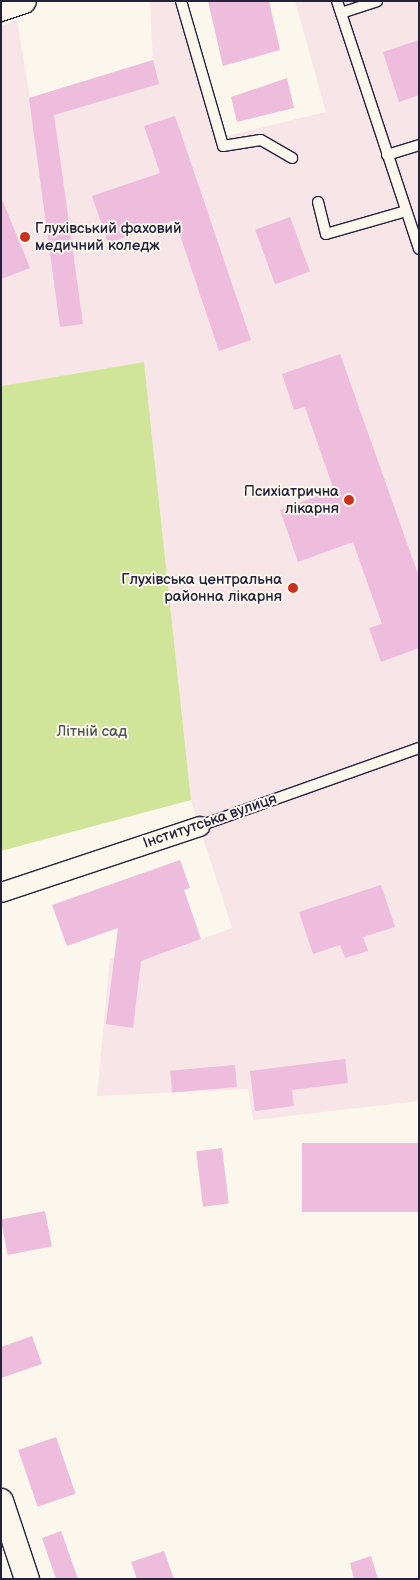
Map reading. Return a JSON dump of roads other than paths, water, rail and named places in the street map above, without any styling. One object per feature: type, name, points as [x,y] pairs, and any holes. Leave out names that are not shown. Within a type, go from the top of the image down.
[{"type":"street","points":[[1,9],[24,1]]},
{"type":"street","name":"Інститутська вулиця","points":[[1,892],[199,826]]},
{"type":"street","points":[[1,1501],[27,1579]]},
{"type":"lane","points":[[181,1],[223,146],[261,140],[292,158]]},
{"type":"lane","points":[[337,1],[419,249]]},
{"type":"lane","points":[[341,13],[377,1]]},
{"type":"lane","points":[[387,154],[419,145]]},
{"type":"lane","points":[[318,202],[326,234],[406,212]]},
{"type":"lane","name":"Інститутська вулиця","points":[[199,826],[419,748]]},
{"type":"place","name":"Глухівський фаховий медичний коледж","points":[[25,237]]},
{"type":"place","name":"Психіатрична лікарня","points":[[349,500]]},
{"type":"place","name":"Глухівська центральна районна лікарня","points":[[293,588]]},
{"type":"park label","name":"Літній сад","points":[[92,732]]}]
